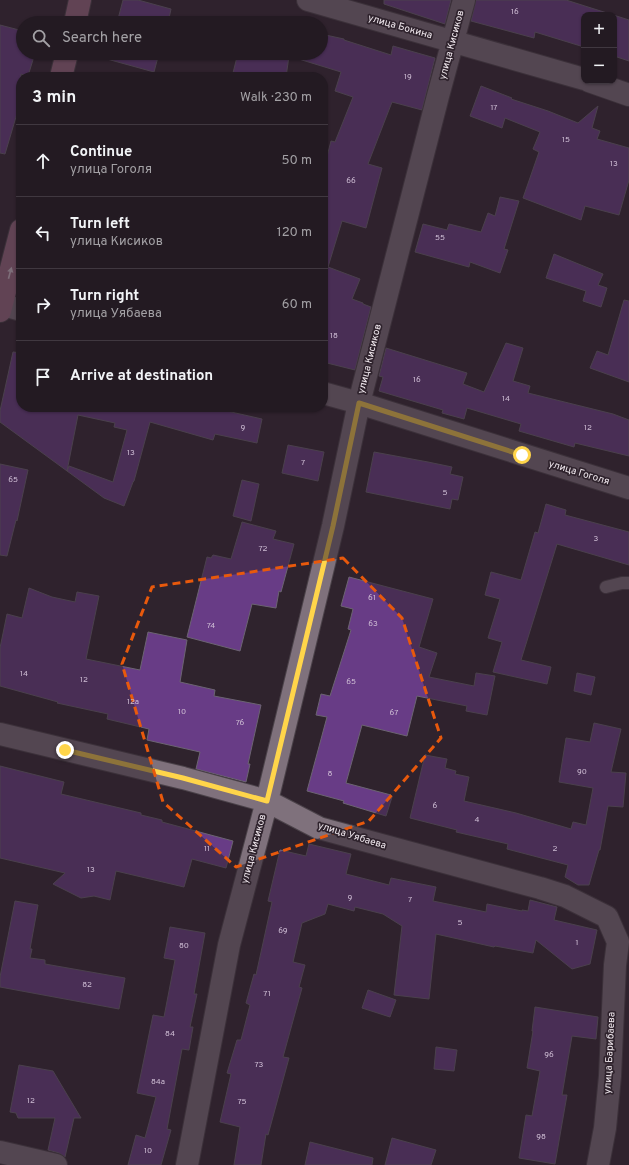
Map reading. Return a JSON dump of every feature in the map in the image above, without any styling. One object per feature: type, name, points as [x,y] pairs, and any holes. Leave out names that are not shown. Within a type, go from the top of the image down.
[{"type":"main road","points":[[77,16],[80,0]]},
{"type":"main road","points":[[62,72],[65,60]]},
{"type":"main road","points":[[6,307],[16,256]]},
{"type":"street","name":"улица Бокина","points":[[308,0],[581,78]]},
{"type":"street","name":"улица Кисиков","points":[[186,1165],[229,945],[267,801],[333,526],[359,403],[464,0]]},
{"type":"street","points":[[598,84],[629,95]]},
{"type":"street","name":"улица Гоголя","points":[[328,394],[629,488]]},
{"type":"street","name":"улица Уябаева","points":[[0,734],[183,778],[267,801],[319,828],[565,896],[607,917],[618,942]]},
{"type":"street","name":"улица Барибаева","points":[[598,1165],[605,1128],[610,1076],[615,965],[618,942]]},
{"type":"street","points":[[0,1152],[56,1165]]},
{"type":"lane","points":[[606,588],[622,583],[629,583]]},
{"type":"highlighted area","points":[[343,558],[402,618],[441,738],[369,821],[236,867],[163,802],[122,664],[152,587]]},
{"type":"building","points":[[123,0],[138,0],[171,9],[170,16],[119,16]]},
{"type":"building","points":[[384,0],[451,0],[445,24],[384,4]]},
{"type":"building","points":[[476,0],[566,0],[604,12],[581,12],[581,46],[535,32],[534,38],[471,21]]},
{"type":"building","points":[[617,16],[629,20],[629,61],[617,57]]},
{"type":"building","points":[[0,25],[16,29],[16,60],[33,60],[29,72],[16,72],[16,117],[5,154],[0,153]]},
{"type":"building","points":[[328,36],[344,39],[391,55],[393,46],[435,58],[422,110],[392,102],[368,164],[382,168],[366,228],[342,221],[328,267],[328,153],[331,141],[335,142],[353,97],[335,91],[341,72],[302,60],[328,60]]},
{"type":"building","points":[[111,60],[157,60],[154,72]]},
{"type":"building","points":[[236,60],[288,60],[287,72],[233,72]]},
{"type":"building","points":[[481,86],[512,98],[511,99],[578,123],[598,106],[592,128],[600,131],[597,139],[629,148],[629,180],[619,215],[585,206],[581,220],[523,198],[539,152],[533,149],[540,132],[505,118],[502,128],[470,116]]},
{"type":"building","points":[[500,197],[519,201],[504,249],[508,250],[500,273],[470,262],[469,267],[415,252],[423,224],[447,230],[449,224],[481,232],[488,213],[495,216]]},
{"type":"building","points":[[554,254],[603,274],[598,285],[607,288],[601,307],[583,301],[586,291],[546,278]]},
{"type":"building","points":[[328,267],[360,279],[352,299],[371,307],[355,370],[328,363]]},
{"type":"building","points":[[624,300],[629,301],[629,382],[590,368],[597,351],[608,355]]},
{"type":"building","points":[[506,343],[523,348],[513,381],[530,386],[528,393],[613,414],[629,420],[629,456],[575,443],[574,447],[519,431],[521,424],[467,408],[464,419],[442,413],[443,410],[379,391],[383,377],[379,376],[386,348],[467,373],[463,384],[484,392]]},
{"type":"building","points":[[13,352],[16,352],[16,412],[231,412],[262,419],[257,443],[215,434],[213,440],[150,422],[134,481],[124,506],[104,498],[67,471],[0,422],[0,411]],"holes":[[[78,415],[115,423],[114,427],[127,430],[113,482],[69,466],[67,471]]]},
{"type":"building","points":[[288,445],[324,452],[318,481],[282,473]]},
{"type":"building","points":[[374,452],[452,467],[450,474],[463,477],[458,500],[452,499],[450,509],[366,492]]},
{"type":"building","points":[[0,464],[28,470],[17,521],[16,520],[7,556],[0,555]]},
{"type":"building","points":[[242,480],[259,484],[251,521],[233,516]]},
{"type":"building","points":[[546,504],[566,510],[565,515],[629,532],[629,565],[557,544],[521,660],[551,667],[547,684],[493,672],[502,642],[488,638],[500,599],[485,595],[491,572],[521,580],[535,532],[538,533]]},
{"type":"building","points":[[242,522],[276,531],[273,539],[294,544],[281,592],[279,591],[276,608],[252,604],[240,651],[187,637],[207,557],[211,558],[213,555],[231,559]]},
{"type":"building","points":[[349,577],[433,599],[419,647],[437,653],[429,677],[474,686],[476,673],[495,676],[487,715],[466,711],[467,706],[417,696],[407,736],[362,725],[346,783],[391,795],[392,797],[386,816],[343,803],[344,801],[307,791],[327,717],[316,715],[321,694],[330,696],[351,630],[348,629],[353,609],[341,606]]},
{"type":"building","points":[[29,588],[52,597],[75,602],[77,592],[99,596],[86,659],[140,670],[148,632],[187,640],[180,682],[215,690],[214,696],[261,705],[248,764],[250,764],[246,782],[196,769],[200,752],[147,740],[149,729],[107,719],[108,714],[57,703],[58,702],[0,686],[0,648],[7,614],[22,618]]},
{"type":"building","points":[[577,673],[595,677],[591,695],[574,691]]},
{"type":"building","points":[[594,723],[621,729],[611,772],[626,773],[623,807],[608,806],[600,850],[589,885],[578,885],[565,877],[568,865],[507,849],[508,844],[456,832],[457,830],[410,818],[425,755],[447,759],[445,768],[456,771],[455,774],[469,777],[464,801],[516,813],[571,829],[573,822],[586,825],[593,788],[559,782],[566,738],[590,742]]},
{"type":"building","points":[[0,766],[64,782],[61,794],[141,813],[141,815],[162,820],[162,822],[233,841],[226,868],[192,859],[184,887],[116,871],[110,900],[94,896],[81,898],[53,884],[65,873],[0,858]]},
{"type":"building","points":[[309,844],[351,854],[346,874],[389,885],[391,878],[436,887],[433,901],[486,912],[487,904],[528,911],[530,900],[557,907],[554,920],[597,930],[590,964],[572,969],[536,940],[533,953],[494,947],[436,934],[429,999],[394,995],[402,926],[383,914],[355,907],[354,911],[328,904],[325,914],[302,923],[293,962],[305,965],[299,987],[302,988],[283,1057],[289,1058],[268,1135],[266,1134],[261,1165],[234,1165],[240,1127],[220,1122],[231,1074],[227,1073],[237,1040],[241,1040],[250,1005],[246,1003],[254,974],[256,975],[272,902],[268,901],[280,850],[306,856]]},
{"type":"building","points":[[15,901],[38,905],[30,949],[32,949],[30,958],[45,960],[45,964],[125,978],[119,1009],[0,987],[0,977]]},
{"type":"building","points":[[170,927],[205,933],[194,994],[197,994],[190,1027],[193,1027],[189,1050],[182,1049],[167,1129],[171,1130],[161,1165],[128,1165],[136,1135],[145,1138],[156,1097],[137,1093],[153,1015],[164,1017],[175,960],[164,958]]},
{"type":"building","points":[[368,990],[396,1000],[390,1017],[362,1008]]},
{"type":"building","points":[[535,1007],[598,1017],[596,1039],[572,1036],[562,1095],[567,1095],[555,1164],[519,1158],[526,1115],[532,1116],[540,1071],[527,1068]]},
{"type":"building","points":[[436,1047],[457,1050],[454,1071],[434,1069]]},
{"type":"building","points":[[19,1065],[53,1071],[81,1118],[74,1118],[65,1157],[59,1153],[48,1150],[55,1118],[18,1118],[16,1113],[10,1112]]},
{"type":"building","points":[[392,1138],[436,1150],[431,1165],[385,1165]]},
{"type":"building","points":[[310,1142],[373,1158],[372,1165],[305,1165]]},
{"type":"route","points":[[65,750],[183,778],[267,801],[333,526],[359,403],[522,455]]}]
